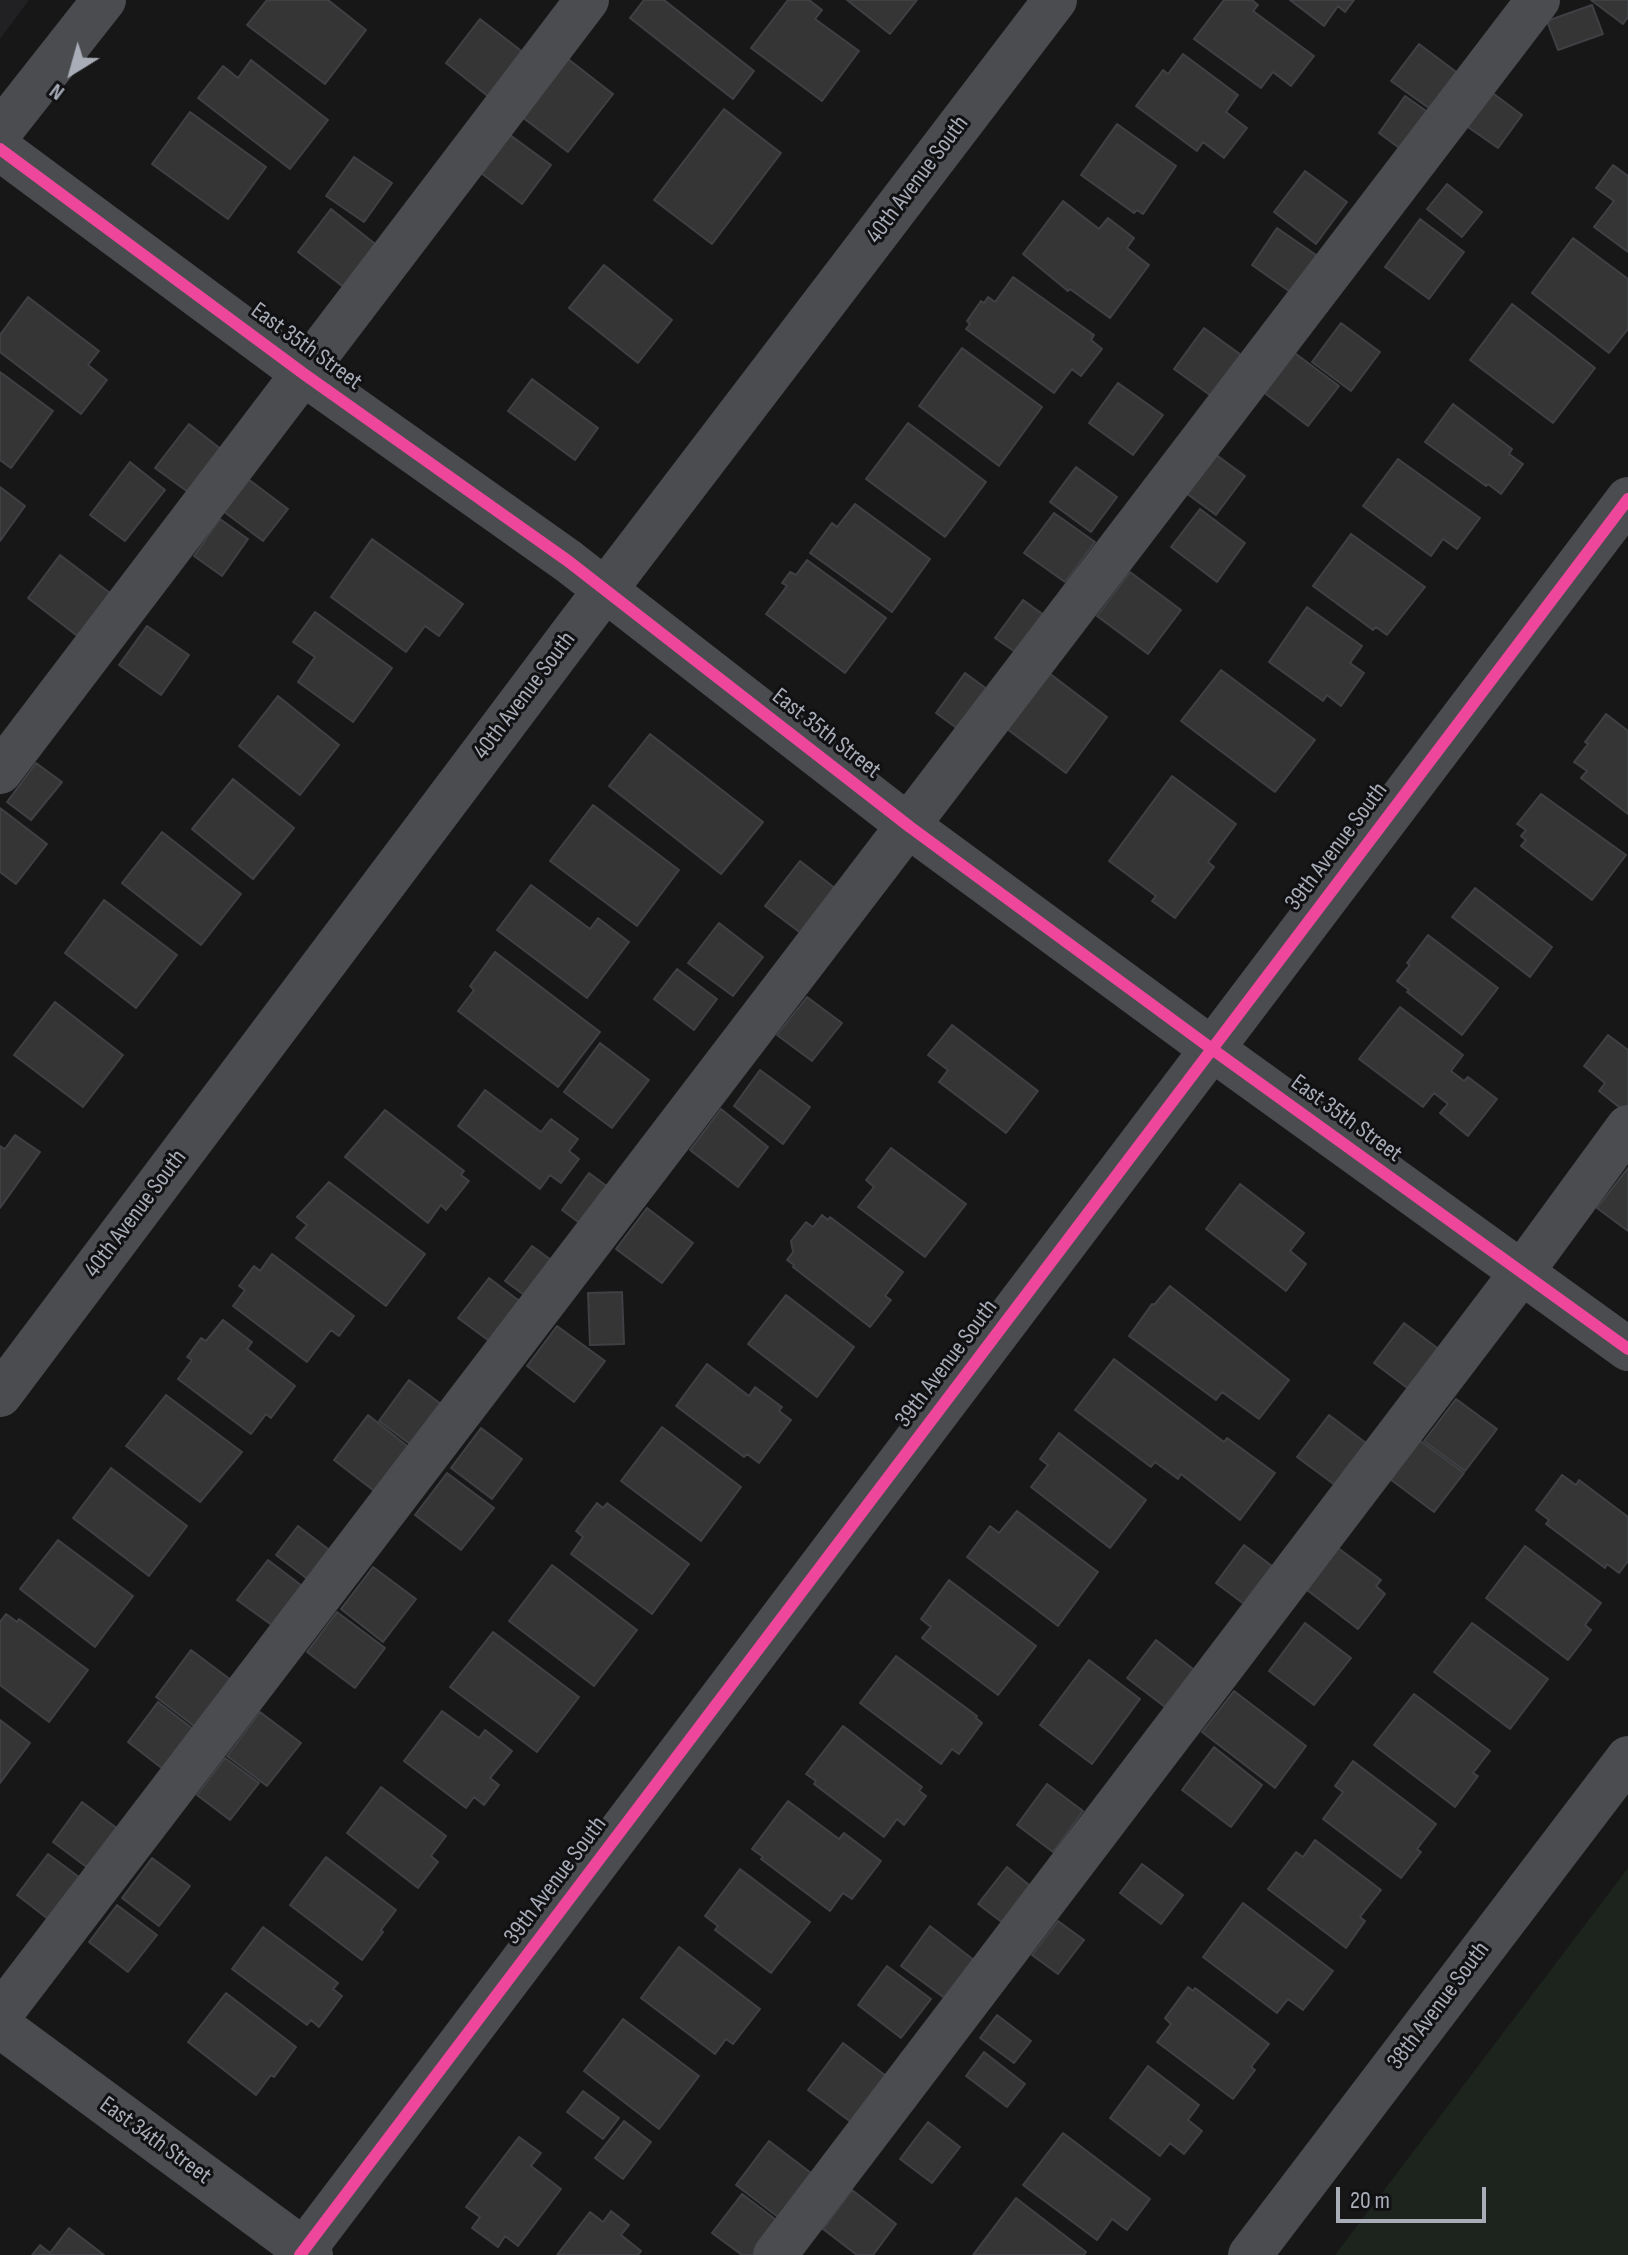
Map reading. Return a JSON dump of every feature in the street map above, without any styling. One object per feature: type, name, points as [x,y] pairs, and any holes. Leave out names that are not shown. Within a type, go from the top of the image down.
[{"type":"street","points":[[0,132],[104,0]]},
{"type":"street","points":[[0,772],[587,0]]},
{"type":"street","name":"40th Avenue South","points":[[0,1395],[605,591],[1055,0]]},
{"type":"street","points":[[0,2015],[910,827],[1538,0]]},
{"type":"street","name":"East 35th Street","points":[[0,149],[304,374],[568,561],[910,827],[1628,1349]]},
{"type":"street","name":"39th Avenue South","points":[[305,2253],[1628,499]]},
{"type":"street","points":[[775,2255],[1522,1272],[1628,1127]]},
{"type":"street","name":"38th Avenue South","points":[[1250,2255],[1628,1758]]},
{"type":"street","name":"East 34th Street","points":[[0,2026],[305,2253]]},
{"type":"shaded area","points":[[0,0],[29,0],[0,39]]},
{"type":"shaded area","points":[[1628,1868],[1628,2255],[1335,2255]]},
{"type":"building","points":[[267,0],[328,0],[366,30],[325,84],[247,25]]},
{"type":"building","points":[[644,0],[664,0],[754,71],[733,99],[630,18]]},
{"type":"building","points":[[788,0],[809,0],[822,10],[815,19],[859,51],[822,101],[751,48]]},
{"type":"building","points":[[847,0],[917,0],[890,34]]},
{"type":"building","points":[[1224,0],[1252,0],[1258,5],[1253,11],[1314,56],[1291,86],[1273,72],[1261,88],[1194,39]]},
{"type":"building","points":[[1290,0],[1354,0],[1345,12],[1338,6],[1324,26]]},
{"type":"building","points":[[1591,0],[1628,0],[1628,17],[1623,24]]},
{"type":"building","points":[[1592,5],[1603,34],[1558,50],[1547,21]]},
{"type":"building","points":[[480,19],[524,53],[489,97],[446,63]]},
{"type":"building","points":[[1419,44],[1459,74],[1433,111],[1391,81]]},
{"type":"building","points":[[1183,54],[1238,95],[1226,112],[1247,128],[1224,158],[1203,142],[1197,151],[1136,106],[1163,70],[1168,74]]},
{"type":"building","points":[[568,59],[613,94],[568,152],[522,117]]},
{"type":"building","points":[[251,60],[328,120],[290,169],[198,98],[223,66],[238,78]]},
{"type":"building","points":[[1490,91],[1522,115],[1498,148],[1465,125]]},
{"type":"building","points":[[1405,96],[1429,113],[1402,150],[1379,133]]},
{"type":"building","points":[[724,109],[781,153],[712,244],[654,200]]},
{"type":"building","points":[[190,112],[266,167],[228,219],[152,164]]},
{"type":"building","points":[[1117,124],[1176,166],[1143,214],[1137,210],[1134,213],[1081,175]]},
{"type":"building","points":[[510,135],[551,165],[522,204],[481,173]]},
{"type":"building","points":[[354,157],[392,183],[364,222],[326,196]]},
{"type":"building","points":[[1613,165],[1628,176],[1628,252],[1594,227],[1614,201],[1596,188]]},
{"type":"building","points":[[1305,171],[1347,202],[1316,244],[1274,212]]},
{"type":"building","points":[[1447,184],[1482,212],[1462,237],[1427,209]]},
{"type":"building","points":[[1063,201],[1099,229],[1108,218],[1134,238],[1127,248],[1149,265],[1110,318],[1070,289],[1068,291],[1023,254]]},
{"type":"building","points":[[331,209],[379,247],[346,289],[298,252]]},
{"type":"building","points":[[1420,219],[1464,252],[1429,299],[1385,267]]},
{"type":"building","points":[[1277,228],[1319,257],[1293,294],[1252,265]]},
{"type":"building","points":[[1573,238],[1628,279],[1628,329],[1609,353],[1532,293]]},
{"type":"building","points":[[604,265],[672,320],[638,363],[569,308]]},
{"type":"building","points":[[1013,277],[1094,335],[1091,340],[1102,349],[1081,376],[1072,369],[1054,393],[966,329],[970,324],[967,321],[981,301],[984,303],[988,297],[995,302]]},
{"type":"building","points":[[28,297],[99,351],[88,365],[107,380],[81,414],[0,352],[0,335]]},
{"type":"building","points":[[1512,304],[1595,368],[1553,423],[1470,360]]},
{"type":"building","points":[[1341,323],[1380,352],[1351,391],[1312,362]]},
{"type":"building","points":[[1204,328],[1244,357],[1214,398],[1174,369]]},
{"type":"building","points":[[962,348],[1042,407],[999,466],[919,406]]},
{"type":"building","points":[[1292,351],[1339,386],[1308,426],[1262,391]]},
{"type":"building","points":[[0,372],[53,411],[11,468],[0,460]]},
{"type":"building","points":[[532,379],[598,428],[575,460],[508,411]]},
{"type":"building","points":[[1118,383],[1163,415],[1133,455],[1089,423]]},
{"type":"building","points":[[1453,404],[1512,449],[1509,454],[1523,464],[1501,494],[1425,442]]},
{"type":"building","points":[[908,423],[986,482],[945,537],[866,479]]},
{"type":"building","points":[[189,424],[222,450],[188,492],[155,468]]},
{"type":"building","points":[[1215,454],[1245,476],[1216,515],[1186,493]]},
{"type":"building","points":[[1398,459],[1480,518],[1457,549],[1443,539],[1431,556],[1363,506]]},
{"type":"building","points":[[130,462],[165,490],[125,541],[90,515]]},
{"type":"building","points":[[1076,467],[1117,497],[1091,532],[1050,502]]},
{"type":"building","points":[[248,479],[288,509],[263,541],[223,511]]},
{"type":"building","points":[[0,487],[25,506],[0,541]]},
{"type":"building","points":[[855,504],[930,559],[892,612],[810,553],[832,523],[837,527]]},
{"type":"building","points":[[1200,509],[1245,543],[1217,582],[1171,547]]},
{"type":"building","points":[[1054,513],[1095,542],[1065,582],[1024,553]]},
{"type":"building","points":[[220,519],[248,539],[222,576],[194,556]]},
{"type":"building","points":[[1351,534],[1425,587],[1387,635],[1376,627],[1373,630],[1313,586]]},
{"type":"building","points":[[372,539],[463,604],[439,636],[425,626],[406,652],[331,597]]},
{"type":"building","points":[[60,555],[114,596],[80,638],[28,598]]},
{"type":"building","points":[[807,560],[886,618],[845,673],[766,614],[787,586],[782,583],[790,572],[796,575]]},
{"type":"building","points":[[1130,572],[1181,610],[1148,654],[1097,616]]},
{"type":"building","points":[[1023,600],[1048,618],[1021,656],[995,638]]},
{"type":"building","points":[[1307,607],[1362,646],[1350,663],[1364,673],[1341,706],[1327,695],[1323,701],[1269,662]]},
{"type":"building","points":[[315,612],[392,668],[353,722],[298,682],[315,657],[293,642]]},
{"type":"building","points":[[147,626],[189,655],[161,695],[119,665]]},
{"type":"building","points":[[1221,670],[1315,740],[1275,792],[1181,721]]},
{"type":"building","points":[[965,673],[991,692],[962,732],[936,713]]},
{"type":"building","points":[[1049,673],[1107,717],[1066,773],[1007,729]]},
{"type":"building","points":[[278,696],[339,745],[300,795],[239,746]]},
{"type":"building","points":[[1606,714],[1628,731],[1628,814],[1581,778],[1587,771],[1574,762]]},
{"type":"building","points":[[650,734],[763,822],[721,874],[609,786]]},
{"type":"building","points":[[36,763],[62,782],[31,820],[7,802]]},
{"type":"building","points":[[1172,776],[1236,824],[1208,862],[1214,867],[1175,918],[1152,901],[1156,896],[1109,861]]},
{"type":"building","points":[[233,779],[294,828],[253,879],[192,829]]},
{"type":"building","points":[[1541,794],[1626,855],[1592,900],[1521,846],[1526,840],[1521,836],[1526,830],[1517,824]]},
{"type":"building","points":[[593,805],[679,870],[637,926],[550,861]]},
{"type":"building","points":[[0,808],[47,844],[16,884],[0,872]]},
{"type":"building","points":[[162,832],[241,894],[201,945],[122,883]]},
{"type":"building","points":[[800,861],[840,892],[806,937],[765,906]]},
{"type":"building","points":[[531,885],[590,929],[598,918],[629,942],[587,998],[497,930]]},
{"type":"building","points":[[1475,888],[1552,947],[1530,977],[1452,917]]},
{"type":"building","points":[[104,900],[177,955],[136,1008],[65,953]]},
{"type":"building","points":[[719,923],[763,957],[733,996],[688,963]]},
{"type":"building","points":[[1428,935],[1498,988],[1462,1035],[1397,981]]},
{"type":"building","points":[[495,952],[600,1032],[558,1087],[458,1011],[474,990],[470,986]]},
{"type":"building","points":[[677,969],[717,999],[694,1030],[654,999]]},
{"type":"building","points":[[807,997],[842,1023],[812,1061],[777,1035]]},
{"type":"building","points":[[55,1002],[123,1055],[83,1107],[14,1055]]},
{"type":"building","points":[[1400,1007],[1463,1055],[1451,1071],[1464,1081],[1468,1077],[1497,1099],[1468,1136],[1440,1113],[1448,1104],[1434,1093],[1423,1107],[1359,1059]]},
{"type":"building","points":[[952,1025],[1038,1091],[1006,1133],[939,1082],[948,1070],[928,1055]]},
{"type":"building","points":[[1608,1035],[1628,1050],[1628,1106],[1624,1111],[1599,1091],[1605,1083],[1584,1066]]},
{"type":"building","points":[[600,1043],[649,1080],[612,1128],[564,1092]]},
{"type":"building","points":[[760,1070],[810,1107],[783,1144],[734,1106]]},
{"type":"building","points":[[485,1090],[541,1132],[551,1119],[578,1139],[569,1151],[579,1159],[561,1183],[550,1175],[540,1189],[458,1126]]},
{"type":"building","points":[[721,1109],[768,1147],[738,1187],[690,1150]]},
{"type":"building","points":[[385,1110],[464,1171],[461,1175],[469,1181],[446,1210],[441,1205],[428,1223],[345,1157]]},
{"type":"building","points":[[15,1135],[40,1152],[0,1208],[0,1146],[5,1149]]},
{"type":"building","points":[[891,1148],[966,1204],[925,1257],[858,1207],[874,1187],[866,1180]]},
{"type":"building","points":[[1628,1168],[1628,1231],[1597,1208]]},
{"type":"building","points":[[589,1173],[612,1190],[585,1227],[562,1210]]},
{"type":"building","points":[[329,1182],[425,1254],[386,1306],[296,1238],[307,1225],[297,1217]]},
{"type":"building","points":[[1240,1184],[1304,1233],[1290,1251],[1306,1264],[1286,1291],[1206,1229]]},
{"type":"building","points":[[647,1208],[693,1243],[662,1283],[616,1249]]},
{"type":"building","points":[[822,1215],[828,1220],[830,1217],[903,1272],[885,1296],[891,1300],[870,1327],[787,1260],[793,1252],[791,1241],[806,1222],[813,1227]]},
{"type":"building","points":[[532,1246],[558,1265],[531,1300],[505,1281]]},
{"type":"building","points":[[272,1254],[354,1316],[339,1336],[331,1330],[307,1362],[233,1306],[245,1290],[239,1286],[254,1266],[260,1271]]},
{"type":"building","points":[[489,1278],[526,1306],[496,1346],[458,1318]]},
{"type":"building","points":[[1170,1286],[1289,1380],[1259,1419],[1222,1392],[1216,1400],[1129,1336],[1152,1304]]},
{"type":"building","points":[[622,1292],[624,1344],[590,1345],[588,1293]]},
{"type":"building","points":[[786,1295],[854,1347],[817,1397],[748,1344]]},
{"type":"building","points":[[223,1320],[252,1342],[247,1349],[295,1386],[271,1418],[266,1414],[251,1434],[178,1379],[192,1360],[187,1357],[201,1338],[206,1341]]},
{"type":"building","points":[[1404,1323],[1440,1350],[1410,1390],[1374,1363]]},
{"type":"building","points":[[557,1326],[605,1361],[574,1402],[527,1366]]},
{"type":"building","points":[[1114,1359],[1224,1442],[1227,1438],[1275,1473],[1240,1520],[1181,1474],[1178,1479],[1155,1462],[1151,1467],[1075,1410]]},
{"type":"building","points":[[707,1364],[749,1396],[755,1387],[782,1407],[779,1411],[791,1420],[759,1463],[747,1454],[744,1457],[676,1406]]},
{"type":"building","points":[[409,1380],[449,1410],[418,1450],[379,1421]]},
{"type":"building","points":[[166,1395],[242,1452],[200,1502],[126,1446]]},
{"type":"building","points":[[1456,1399],[1497,1429],[1465,1471],[1424,1441]]},
{"type":"building","points":[[368,1415],[416,1453],[382,1497],[334,1460]]},
{"type":"building","points":[[1329,1415],[1370,1446],[1339,1488],[1297,1457]]},
{"type":"building","points":[[662,1427],[741,1487],[701,1541],[621,1481]]},
{"type":"building","points":[[481,1428],[522,1459],[492,1499],[451,1468]]},
{"type":"building","points":[[1059,1433],[1146,1500],[1110,1548],[1031,1487],[1048,1465],[1040,1459]]},
{"type":"building","points":[[1419,1440],[1464,1473],[1434,1512],[1390,1479]]},
{"type":"building","points":[[111,1468],[187,1526],[149,1576],[73,1518]]},
{"type":"building","points":[[447,1473],[494,1508],[461,1550],[415,1515]]},
{"type":"building","points":[[1562,1475],[1576,1485],[1579,1480],[1628,1517],[1628,1561],[1619,1573],[1607,1564],[1605,1568],[1546,1524],[1549,1520],[1536,1510]]},
{"type":"building","points":[[597,1503],[603,1508],[607,1503],[689,1564],[652,1614],[571,1554],[583,1537],[576,1531]]},
{"type":"building","points":[[1017,1511],[1098,1572],[1058,1626],[967,1557],[990,1526],[999,1533]]},
{"type":"building","points":[[298,1526],[336,1555],[314,1584],[276,1555]]},
{"type":"building","points":[[58,1540],[133,1596],[95,1647],[20,1589]]},
{"type":"building","points":[[1244,1545],[1276,1569],[1248,1607],[1216,1583]]},
{"type":"building","points":[[1525,1546],[1601,1603],[1585,1625],[1591,1630],[1568,1660],[1486,1598]]},
{"type":"building","points":[[1338,1548],[1381,1580],[1376,1586],[1385,1594],[1358,1629],[1307,1590]]},
{"type":"building","points":[[268,1560],[310,1592],[280,1631],[237,1600]]},
{"type":"building","points":[[552,1565],[637,1630],[594,1686],[509,1621]]},
{"type":"building","points":[[373,1567],[416,1599],[383,1642],[341,1609]]},
{"type":"building","points":[[949,1580],[1036,1646],[998,1695],[922,1638],[931,1627],[921,1619]]},
{"type":"building","points":[[337,1612],[385,1648],[355,1688],[307,1652]]},
{"type":"building","points":[[6,1614],[17,1622],[19,1619],[88,1670],[49,1722],[0,1685],[0,1622]]},
{"type":"building","points":[[1305,1623],[1351,1658],[1314,1705],[1269,1671]]},
{"type":"building","points":[[1472,1623],[1548,1679],[1510,1729],[1434,1672]]},
{"type":"building","points":[[493,1632],[579,1697],[537,1752],[450,1687]]},
{"type":"building","points":[[1156,1640],[1197,1672],[1169,1710],[1127,1678]]},
{"type":"building","points":[[191,1650],[239,1686],[203,1733],[156,1697]]},
{"type":"building","points":[[896,1656],[977,1716],[982,1723],[959,1754],[952,1749],[941,1764],[860,1703]]},
{"type":"building","points":[[1089,1660],[1140,1699],[1092,1764],[1040,1725]]},
{"type":"building","points":[[1234,1691],[1306,1746],[1275,1788],[1202,1732]]},
{"type":"building","points":[[1414,1694],[1490,1751],[1473,1773],[1478,1776],[1455,1807],[1374,1745]]},
{"type":"building","points":[[158,1702],[202,1736],[172,1776],[128,1742]]},
{"type":"building","points":[[442,1711],[479,1738],[485,1730],[512,1751],[490,1778],[499,1785],[484,1805],[474,1797],[466,1808],[404,1761]]},
{"type":"building","points":[[260,1712],[301,1743],[267,1786],[227,1756]]},
{"type":"building","points":[[0,1720],[30,1743],[0,1783]]},
{"type":"building","points":[[843,1726],[922,1787],[919,1791],[926,1796],[904,1825],[897,1819],[884,1837],[814,1784],[816,1781],[806,1774]]},
{"type":"building","points":[[1214,1747],[1262,1785],[1231,1827],[1182,1790]]},
{"type":"building","points":[[225,1758],[259,1783],[230,1820],[197,1795]]},
{"type":"building","points":[[1353,1761],[1436,1824],[1417,1849],[1421,1852],[1401,1878],[1323,1819],[1343,1792],[1335,1786]]},
{"type":"building","points":[[1047,1784],[1083,1811],[1053,1852],[1017,1825]]},
{"type":"building","points":[[381,1787],[446,1836],[431,1856],[438,1862],[418,1888],[347,1833]]},
{"type":"building","points":[[788,1801],[839,1839],[844,1833],[881,1861],[852,1899],[843,1893],[830,1911],[752,1849]]},
{"type":"building","points":[[82,1802],[126,1835],[96,1874],[53,1842]]},
{"type":"building","points":[[1315,1840],[1381,1890],[1360,1917],[1365,1921],[1346,1948],[1268,1889],[1296,1852],[1303,1857]]},
{"type":"building","points":[[48,1854],[87,1883],[56,1925],[17,1895]]},
{"type":"building","points":[[326,1857],[396,1910],[362,1960],[290,1905]]},
{"type":"building","points":[[152,1858],[190,1886],[159,1926],[122,1898]]},
{"type":"building","points":[[1142,1864],[1183,1895],[1161,1924],[1120,1893]]},
{"type":"building","points":[[1007,1867],[1034,1889],[1007,1926],[978,1904]]},
{"type":"building","points":[[740,1869],[810,1922],[771,1973],[715,1930],[718,1926],[705,1916]]},
{"type":"building","points":[[1243,1903],[1333,1971],[1303,2010],[1288,1999],[1277,2013],[1203,1957]]},
{"type":"building","points":[[117,1905],[157,1935],[128,1972],[89,1942]]},
{"type":"building","points":[[1058,1921],[1084,1940],[1058,1974],[1032,1955]]},
{"type":"building","points":[[930,1926],[979,1964],[950,2002],[901,1966]]},
{"type":"building","points":[[263,1927],[338,1983],[333,1989],[342,1996],[319,2027],[311,2020],[307,2025],[232,1969]]},
{"type":"building","points":[[679,1947],[760,2009],[733,2044],[726,2039],[715,2054],[641,1998]]},
{"type":"building","points":[[887,1966],[931,1999],[901,2038],[858,2005]]},
{"type":"building","points":[[1188,1987],[1193,1991],[1195,1988],[1269,2044],[1251,2067],[1255,2070],[1233,2099],[1157,2042],[1171,2024],[1165,2018]]},
{"type":"building","points":[[226,1993],[296,2047],[256,2095],[188,2042]]},
{"type":"building","points":[[997,2015],[1031,2041],[1014,2063],[980,2038]]},
{"type":"building","points":[[623,2019],[699,2076],[659,2129],[584,2071]]},
{"type":"building","points":[[843,2043],[890,2079],[855,2125],[808,2090]]},
{"type":"building","points":[[984,2052],[1025,2084],[1007,2107],[966,2076]]},
{"type":"building","points":[[1148,2066],[1199,2105],[1188,2120],[1202,2131],[1184,2154],[1170,2143],[1160,2156],[1110,2118]]},
{"type":"building","points":[[583,2091],[619,2118],[603,2139],[567,2112]]},
{"type":"building","points":[[624,2121],[651,2142],[623,2179],[595,2158]]},
{"type":"building","points":[[928,2122],[960,2147],[932,2183],[900,2159]]},
{"type":"building","points":[[1063,2133],[1150,2199],[1127,2230],[1112,2219],[1097,2240],[1023,2185]]},
{"type":"building","points":[[519,2137],[541,2153],[531,2166],[561,2189],[518,2246],[505,2236],[498,2247],[472,2228],[480,2217],[466,2207]]},
{"type":"building","points":[[769,2141],[815,2176],[782,2220],[736,2185]]},
{"type":"building","points":[[852,2190],[896,2224],[873,2255],[857,2255],[823,2229]]},
{"type":"building","points":[[742,2194],[779,2222],[754,2255],[742,2255],[712,2233]]},
{"type":"building","points":[[1016,2198],[1086,2252],[1084,2255],[973,2255]]},
{"type":"building","points":[[611,2211],[629,2225],[621,2235],[641,2251],[638,2255],[557,2255],[590,2212],[603,2222]]},
{"type":"building","points":[[69,2228],[104,2255],[32,2255],[40,2245],[50,2253]]},
{"type":"cycle path","points":[[0,149],[304,374],[568,561],[910,827],[1628,1349]]},
{"type":"cycle path","points":[[300,2255],[1628,499]]}]
